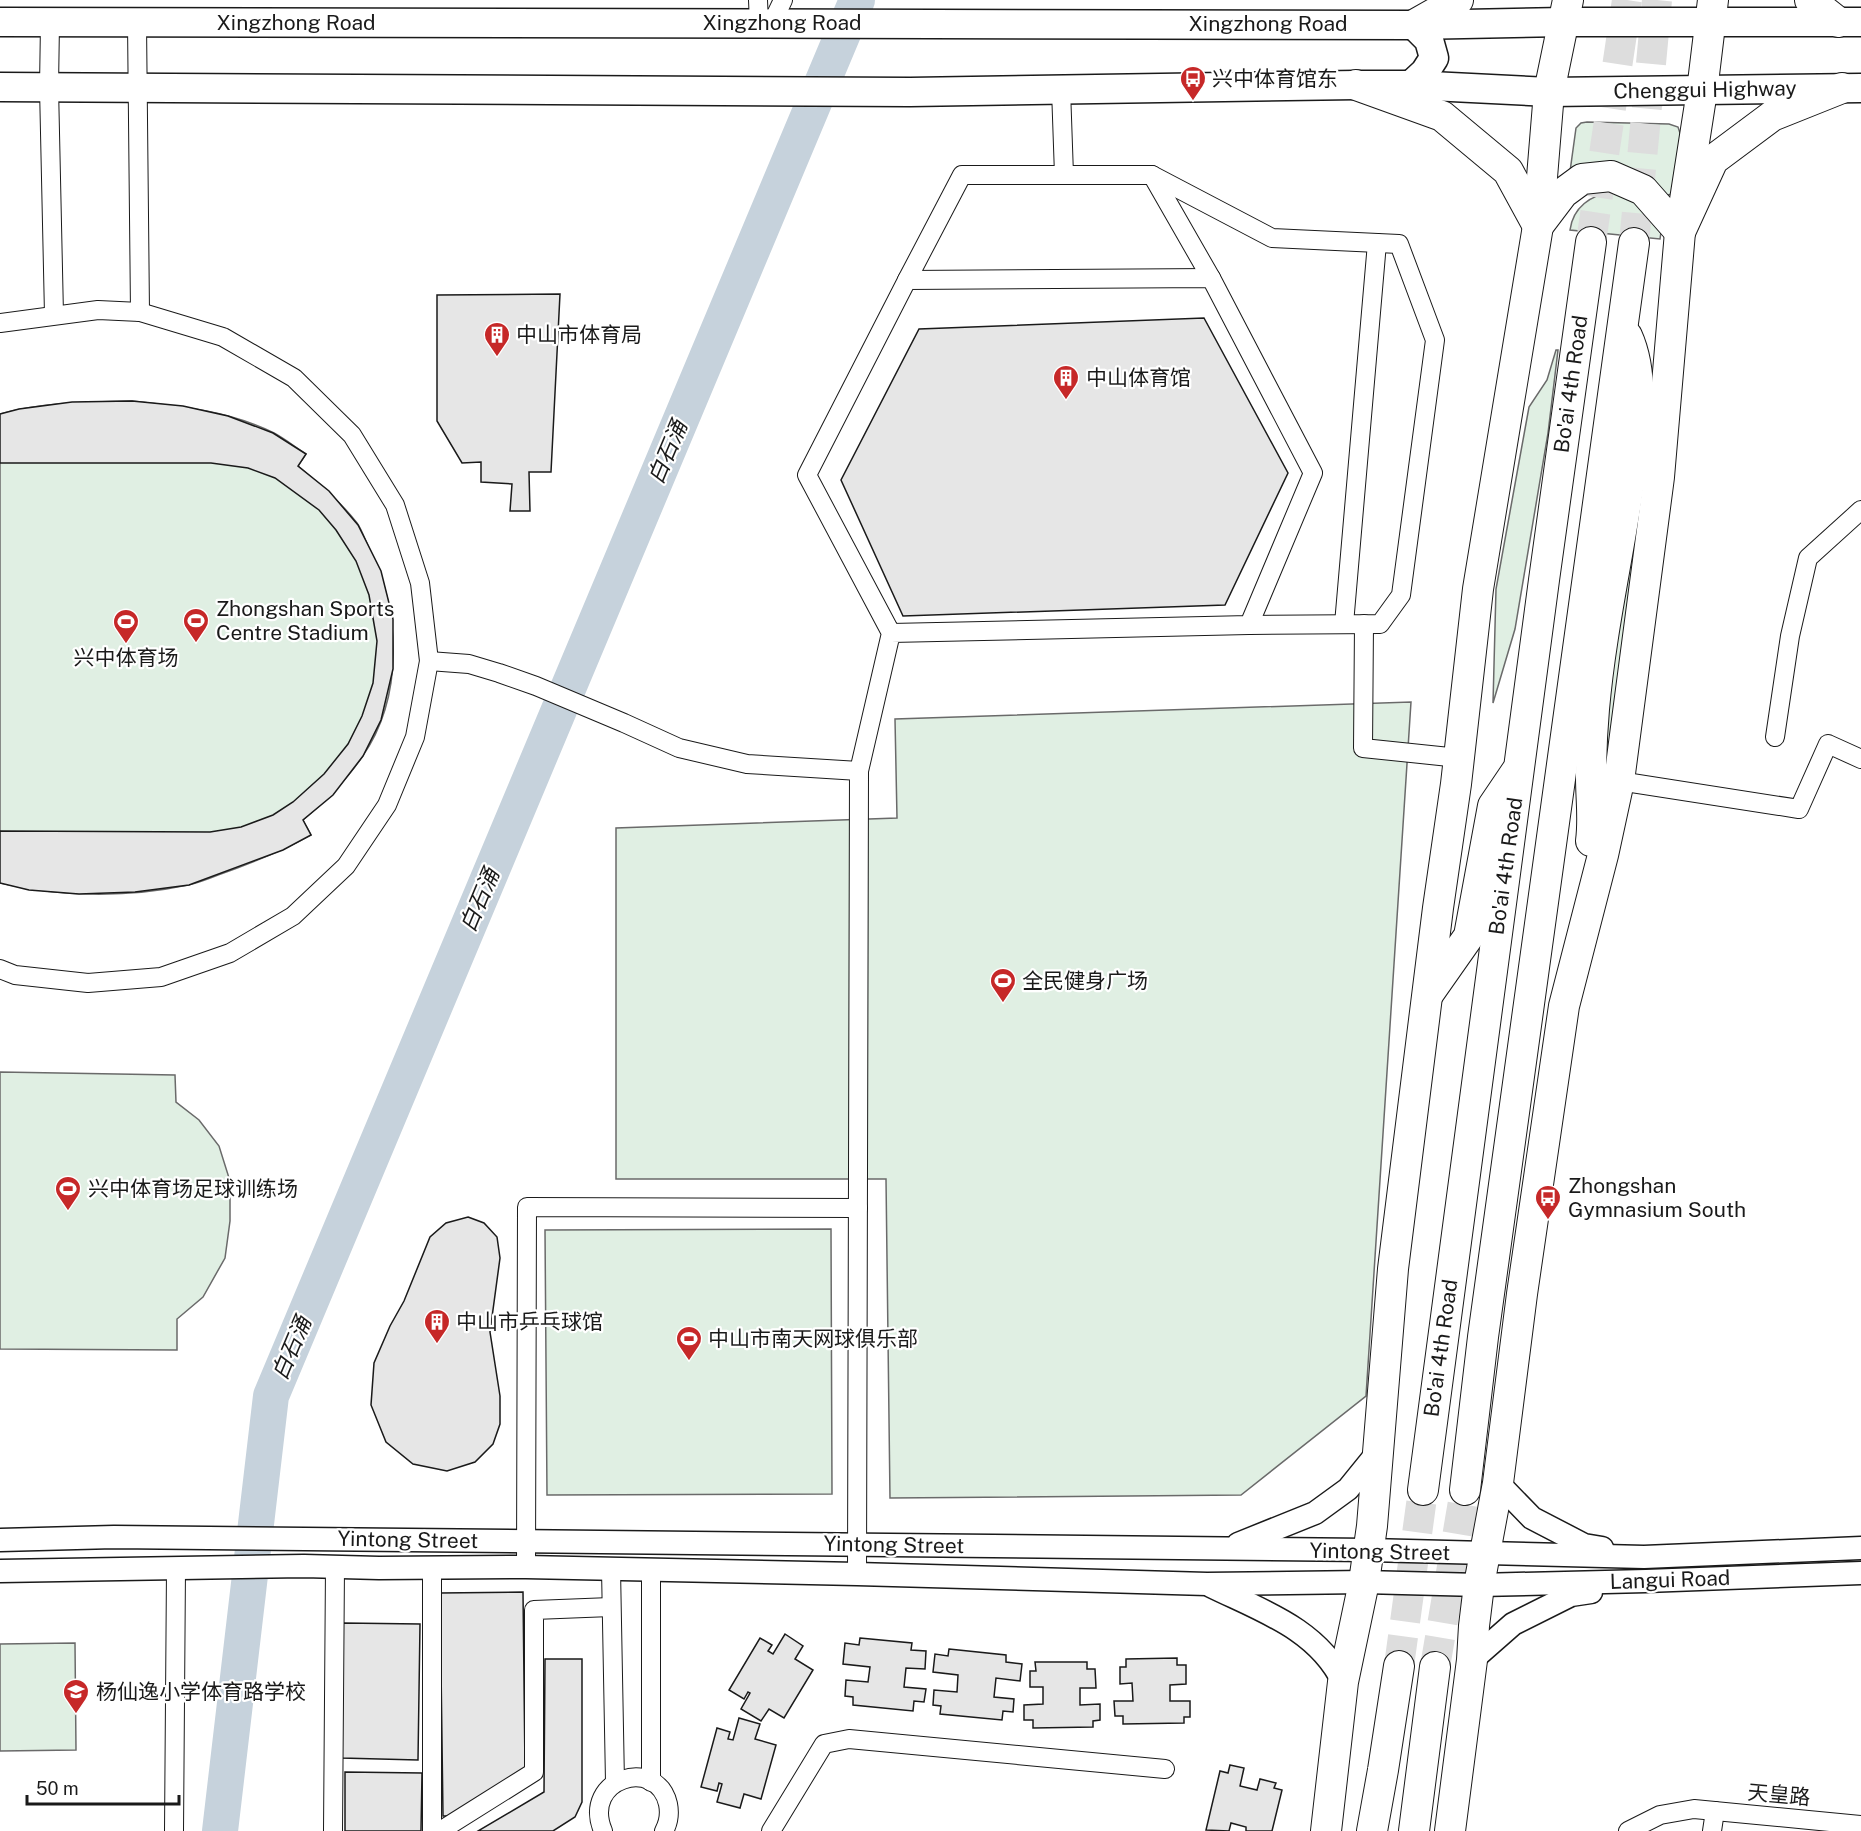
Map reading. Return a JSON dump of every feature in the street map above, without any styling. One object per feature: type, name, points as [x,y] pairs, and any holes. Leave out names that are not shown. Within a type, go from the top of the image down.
[{"type":"highway","points":[[1414,25],[1458,0]]},
{"type":"highway","points":[[1810,0],[1850,22]]},
{"type":"highway","points":[[1326,1831],[1343,1682],[1369,1550],[1393,1269],[1459,758],[1478,589],[1538,226],[1549,92],[1566,11]]},
{"type":"highway","points":[[1450,1831],[1472,1660],[1479,1585],[1498,1483],[1522,1294],[1564,1006],[1603,855],[1619,781],[1659,477],[1680,232],[1712,11]]},
{"type":"highway","points":[[1356,85],[1442,116],[1508,171],[1538,226]]},
{"type":"highway","points":[[1680,232],[1713,160],[1772,116],[1852,88]]},
{"type":"highway","points":[[1538,226],[1563,193],[1582,179],[1611,176],[1643,190],[1680,232]]},
{"type":"highway","name":"Bo'ai 4th Road","points":[[1422,1490],[1591,242]]},
{"type":"highway","name":"Bo'ai 4th Road","points":[[1465,1490],[1484,1325],[1634,243]]},
{"type":"highway","points":[[1564,1006],[1565,966],[1588,864],[1594,817],[1591,779],[1594,709],[1608,606],[1634,449],[1638,387],[1634,352],[1623,326]]},
{"type":"highway","points":[[1427,996],[1469,936],[1493,806],[1520,767]]},
{"type":"highway","points":[[1372,1831],[1399,1665]]},
{"type":"highway","points":[[1414,1831],[1435,1667]]},
{"type":"main road","name":"Xingzhong Road","points":[[0,22],[137,23],[768,11],[925,23],[1414,25],[1566,11]]},
{"type":"main road","points":[[1566,11],[1712,11],[1850,22]]},
{"type":"main road","points":[[1412,85],[1425,72],[1434,58],[1429,40],[1414,25]]},
{"type":"main road","points":[[0,87],[884,92],[1412,85],[1549,92]]},
{"type":"main road","name":"Chenggui Highway","points":[[1549,92],[1852,88]]},
{"type":"street","points":[[50,22],[54,315]]},
{"type":"street","points":[[137,23],[140,312]]},
{"type":"street","points":[[1060,89],[1064,175]]},
{"type":"street","points":[[857,1574],[859,771],[891,633],[807,475],[962,175],[1152,175],[1272,238],[1399,244],[1436,340],[1401,595],[1380,624],[891,633]]},
{"type":"street","points":[[1152,175],[1211,278],[1313,472],[1249,625]]},
{"type":"street","points":[[1344,624],[1377,243]]},
{"type":"street","points":[[907,280],[1211,278]]},
{"type":"street","points":[[0,323],[98,310],[140,312],[223,337],[294,378],[352,435],[395,505],[420,583],[429,661],[415,737],[387,805],[346,866],[293,916],[230,953],[161,976],[88,984],[15,975],[0,969]]},
{"type":"street","points":[[1774,737],[1790,636],[1808,558],[1861,510]]},
{"type":"street","points":[[1364,624],[1363,748],[1459,758]]},
{"type":"street","points":[[429,661],[469,664],[536,686],[679,748],[747,764],[859,771]]},
{"type":"street","points":[[1619,781],[1799,809],[1828,744],[1861,759]]},
{"type":"street","points":[[526,1567],[527,1207],[858,1208]]},
{"type":"street","points":[[1216,1550],[1246,1543],[1315,1513],[1348,1489],[1378,1452]]},
{"type":"street","points":[[1498,1483],[1532,1518],[1574,1540],[1584,1545],[1644,1557]]},
{"type":"street","name":"Yintong Street","points":[[0,1540],[193,1538],[857,1544],[1369,1550],[1485,1554]]},
{"type":"street","name":"Langui Road","points":[[1485,1554],[1644,1557],[1861,1548]]},
{"type":"street","points":[[333,1831],[335,1567]]},
{"type":"street","points":[[432,1567],[432,1831]]},
{"type":"street","name":"Yintong Street","points":[[184,1568],[526,1567],[1207,1584],[1364,1582],[1479,1585]]},
{"type":"street","points":[[0,1571],[184,1568],[174,1831]]},
{"type":"street","points":[[611,1569],[615,1782]]},
{"type":"street","points":[[651,1569],[651,1782]]},
{"type":"street","name":"Langui Road","points":[[1479,1585],[1861,1573]]},
{"type":"street","points":[[1472,1660],[1513,1624],[1571,1595],[1646,1581]]},
{"type":"street","points":[[1207,1584],[1303,1633],[1327,1655],[1343,1682]]},
{"type":"street","points":[[440,1831],[534,1772],[534,1610],[611,1607]]},
{"type":"street","points":[[771,1831],[824,1744],[849,1739],[1165,1769]]},
{"type":"street","points":[[603,1831],[599,1810],[601,1800],[615,1782],[633,1777],[651,1782],[661,1789],[670,1812],[664,1831]]},
{"type":"street","name":"天皇路","points":[[1628,1831],[1648,1826],[1660,1815],[1694,1809],[1715,1811],[1769,1824],[1827,1827],[1861,1825]]},
{"type":"street","points":[[1712,1831],[1715,1811]]},
{"type":"green space","points":[[1581,123],[1669,124],[1678,127],[1681,136],[1673,194],[1667,195],[1661,189],[1568,186],[1576,128]]},
{"type":"green space","points":[[1612,192],[1631,193],[1661,232],[1660,239],[1570,230],[1575,215],[1584,204],[1597,196]]},
{"type":"green space","points":[[1556,350],[1558,350],[1548,433],[1515,629],[1493,703],[1496,589],[1529,407],[1547,380]]},
{"type":"green space","name":"Zhongshan Sports Centre Stadium","points":[[132,401],[186,408],[240,419],[274,433],[306,454],[298,466],[336,500],[357,523],[380,573],[392,626],[391,681],[385,708],[376,733],[356,766],[335,790],[303,820],[311,835],[277,852],[195,883],[141,892],[70,893],[0,883],[0,414],[49,405]]},
{"type":"green space","points":[[1637,467],[1636,568],[1601,830],[1598,741]]},
{"type":"green space","name":"全民健身广场","points":[[1411,702],[1366,1396],[1241,1495],[890,1498],[886,1179],[616,1179],[616,828],[897,818],[895,719]]},
{"type":"green space","points":[[0,1072],[175,1075],[176,1102],[199,1120],[219,1146],[230,1181],[230,1221],[225,1258],[203,1297],[177,1319],[177,1350],[0,1349]]},
{"type":"green space","name":"中山市南天网球俱乐部","points":[[831,1229],[832,1494],[547,1495],[545,1230]]},
{"type":"green space","points":[[75,1643],[76,1750],[0,1751],[0,1644]]},
{"type":"building","name":"中山市体育局","points":[[560,294],[551,472],[529,472],[530,511],[510,511],[512,484],[481,482],[481,462],[462,463],[437,421],[437,295]]},
{"type":"building","name":"中山体育馆","points":[[1204,318],[1288,473],[1225,605],[903,616],[841,480],[919,329]]},
{"type":"building","points":[[132,401],[183,406],[228,416],[273,433],[306,454],[298,466],[329,491],[358,525],[381,571],[393,619],[393,669],[381,720],[363,756],[333,795],[303,820],[311,835],[283,850],[189,885],[135,892],[79,894],[29,890],[0,883],[0,831],[210,832],[241,827],[273,815],[293,802],[324,774],[348,744],[362,716],[373,683],[377,641],[369,595],[356,561],[336,530],[319,510],[275,478],[248,468],[211,463],[0,463],[0,414],[19,409],[72,402]]},
{"type":"building","name":"中山市乒乓球馆","points":[[468,1217],[484,1223],[497,1237],[500,1258],[490,1332],[500,1396],[500,1424],[493,1444],[475,1462],[447,1471],[413,1464],[386,1442],[371,1405],[374,1363],[404,1301],[430,1237],[446,1223]]},
{"type":"building","points":[[523,1592],[525,1770],[455,1816],[443,1816],[440,1593]]},
{"type":"building","points":[[343,1623],[420,1624],[418,1760],[341,1758]]},
{"type":"building","points":[[785,1634],[803,1646],[795,1659],[813,1670],[784,1718],[769,1709],[761,1721],[741,1709],[750,1693],[748,1692],[744,1699],[729,1690],[760,1638],[772,1645],[768,1651],[773,1654]]},
{"type":"building","points":[[860,1638],[912,1643],[911,1650],[926,1651],[925,1669],[906,1668],[904,1687],[926,1689],[924,1702],[914,1701],[913,1711],[853,1705],[853,1697],[845,1696],[846,1680],[868,1682],[870,1667],[843,1664],[845,1643],[859,1645]]},
{"type":"building","points":[[949,1649],[1006,1655],[1006,1662],[1022,1664],[1020,1681],[996,1678],[994,1697],[1014,1699],[1013,1712],[1003,1711],[1002,1720],[940,1714],[941,1706],[933,1705],[934,1690],[957,1692],[958,1675],[933,1672],[935,1654],[948,1656]]},
{"type":"building","points":[[1177,1658],[1177,1665],[1186,1665],[1186,1684],[1170,1685],[1170,1701],[1190,1701],[1190,1717],[1184,1717],[1184,1723],[1123,1724],[1123,1716],[1115,1716],[1114,1701],[1133,1701],[1132,1683],[1120,1684],[1120,1667],[1126,1667],[1126,1659]]},
{"type":"building","points":[[545,1659],[582,1659],[582,1802],[575,1817],[553,1831],[478,1831],[544,1792]]},
{"type":"building","points":[[1035,1662],[1087,1662],[1087,1669],[1095,1669],[1096,1688],[1080,1688],[1080,1705],[1100,1704],[1100,1720],[1093,1721],[1093,1727],[1033,1728],[1033,1720],[1024,1720],[1024,1705],[1043,1704],[1043,1687],[1030,1687],[1030,1671],[1036,1671]]},
{"type":"building","points":[[739,1718],[760,1724],[755,1739],[776,1745],[761,1799],[744,1794],[740,1808],[717,1802],[722,1784],[719,1783],[717,1791],[701,1787],[717,1728],[730,1732],[728,1739],[733,1740]]},
{"type":"building","points":[[1230,1765],[1244,1768],[1240,1786],[1257,1790],[1260,1779],[1276,1783],[1274,1788],[1282,1790],[1272,1831],[1246,1831],[1246,1827],[1231,1823],[1229,1831],[1206,1830],[1220,1771],[1228,1773]]},
{"type":"building","points":[[345,1772],[422,1773],[421,1831],[345,1831]]},
{"type":"waterway","name":"白石涌","points":[[220,1831],[271,1396],[857,0]]},
{"type":"tunnel","points":[[1591,242],[1627,0]]},
{"type":"tunnel","points":[[1634,243],[1657,0]]},
{"type":"tunnel","points":[[1399,1666],[1423,1490]]},
{"type":"tunnel","points":[[1435,1667],[1465,1490]]},
{"type":"place","name":"兴中体育馆东","points":[[1193,102]]},
{"type":"place","name":"中山市体育局","points":[[497,358]]},
{"type":"place","name":"中山体育馆","points":[[1066,401]]},
{"type":"place","name":"Zhongshan Sports Centre Stadium","points":[[196,644]]},
{"type":"place","name":"兴中体育场","points":[[126,645]]},
{"type":"place","name":"全民健身广场","points":[[1003,1004]]},
{"type":"place","name":"兴中体育场足球训练场","points":[[68,1212]]},
{"type":"place","name":"Zhongshan Gymnasium South","points":[[1548,1221]]},
{"type":"place","name":"中山市乒乓球馆","points":[[437,1345]]},
{"type":"place","name":"中山市南天网球俱乐部","points":[[689,1362]]},
{"type":"place","name":"杨仙逸小学体育路学校","points":[[76,1715]]}]
